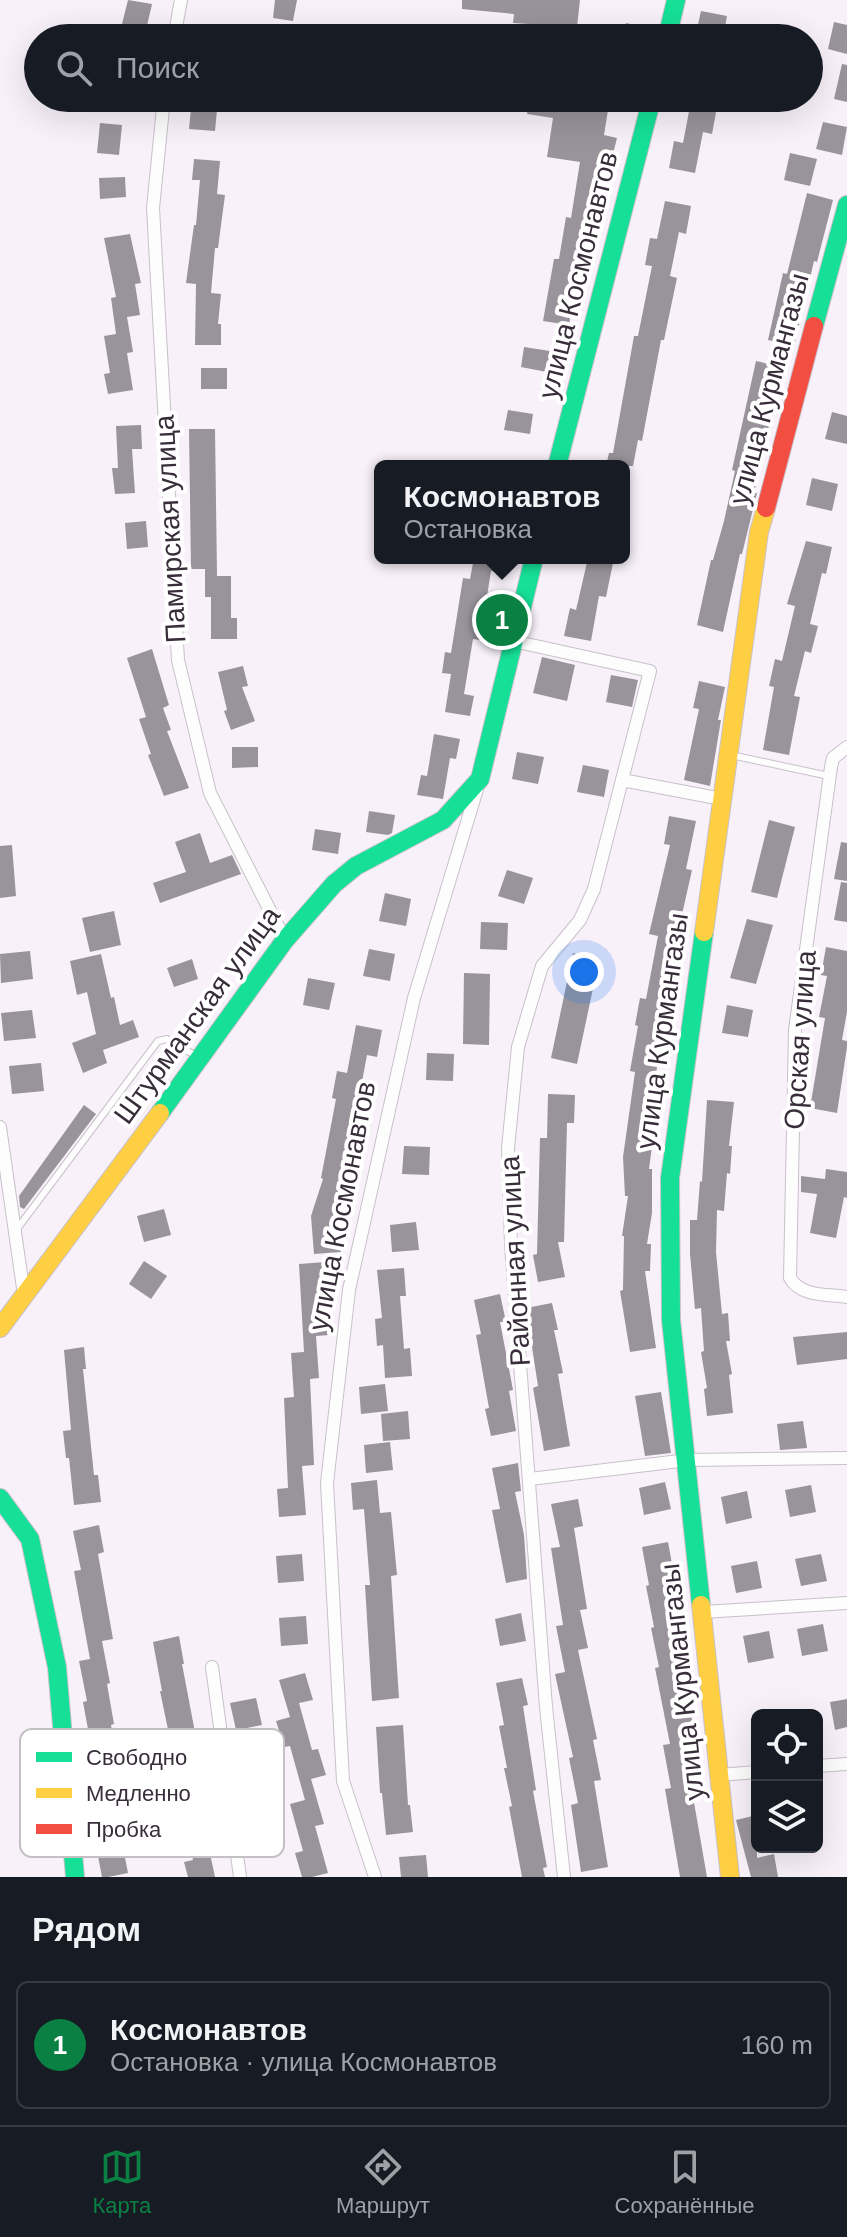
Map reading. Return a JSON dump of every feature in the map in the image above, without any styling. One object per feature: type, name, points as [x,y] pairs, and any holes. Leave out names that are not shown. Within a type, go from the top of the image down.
[{"type":"street","points":[[177,24],[181,0]]},
{"type":"street","points":[[670,24],[676,0]]},
{"type":"street","name":"Памирская улица","points":[[163,112],[153,208],[178,660],[210,793],[285,940]]},
{"type":"street","name":"улица Космонавтов","points":[[559,460],[648,112]]},
{"type":"street","name":"улица Курмангазы","points":[[730,1877],[671,1320],[670,1178],[759,532],[847,205]]},
{"type":"street","name":"улица Космонавтов","points":[[375,1877],[343,1781],[327,1483],[349,1290],[414,998],[480,779],[532,564]]},
{"type":"street","name":"Районная улица","points":[[513,641],[650,671],[594,889],[580,920],[542,966],[518,1047],[508,1148],[511,1245],[546,1707],[564,1877]]},
{"type":"street","name":"Орская улица","points":[[847,747],[833,758],[829,776],[795,1030],[790,1278],[795,1286],[804,1291],[847,1297]]},
{"type":"street","name":"Штурманская улица","points":[[0,1328],[285,940],[334,884],[356,866],[443,820],[480,779]]},
{"type":"street","points":[[622,780],[722,799]]},
{"type":"street","points":[[0,1127],[24,1295]]},
{"type":"street","points":[[530,1479],[688,1460],[847,1458]]},
{"type":"street","points":[[0,1498],[30,1539],[57,1667],[62,1729]]},
{"type":"street","points":[[703,1612],[847,1603]]},
{"type":"street","points":[[212,1667],[220,1729]]},
{"type":"street","points":[[823,1766],[847,1764]]},
{"type":"street","points":[[719,1775],[751,1772]]},
{"type":"street","points":[[73,1857],[75,1877]]},
{"type":"street","points":[[237,1857],[240,1877]]},
{"type":"lane","points":[[730,755],[829,776]]},
{"type":"lane","points":[[15,1232],[158,1041],[167,1039],[198,1057]]},
{"type":"building","points":[[128,0],[152,4],[147,24],[122,24]]},
{"type":"building","points":[[275,0],[297,0],[293,21],[273,18]]},
{"type":"building","points":[[462,0],[580,0],[577,24],[513,23],[514,14],[462,9]]},
{"type":"building","points":[[701,11],[727,16],[726,24],[698,24]]},
{"type":"building","points":[[834,22],[847,25],[847,54],[828,49]]},
{"type":"building","points":[[842,64],[847,65],[847,102],[834,99]]},
{"type":"building","points":[[191,112],[217,112],[215,131],[189,129]]},
{"type":"building","points":[[608,112],[604,135],[617,138],[611,162],[606,161],[598,214],[593,213],[589,241],[584,241],[569,325],[543,321],[554,259],[559,259],[566,217],[571,218],[580,162],[547,157],[553,118],[527,114]]},
{"type":"building","points":[[689,112],[716,112],[712,134],[703,132],[695,173],[669,168],[674,141],[683,143]]},
{"type":"building","points":[[823,122],[847,127],[842,155],[816,149]]},
{"type":"building","points":[[100,123],[122,125],[119,155],[97,153]]},
{"type":"building","points":[[790,153],[817,159],[810,186],[784,180]]},
{"type":"building","points":[[194,159],[220,161],[217,194],[225,195],[218,248],[215,248],[211,293],[221,294],[218,324],[221,324],[221,345],[195,345],[196,284],[186,283],[200,180],[192,180]]},
{"type":"building","points":[[125,177],[126,197],[100,199],[99,178]]},
{"type":"building","points":[[807,193],[833,200],[817,262],[814,261],[794,346],[768,340],[783,273],[787,274]]},
{"type":"building","points":[[665,201],[691,206],[686,234],[679,232],[670,276],[677,278],[664,340],[661,340],[642,441],[638,440],[633,466],[630,466],[630,460],[607,460],[609,453],[613,453],[634,336],[638,336],[652,266],[645,265],[650,238],[657,239]]},
{"type":"building","points":[[130,234],[141,283],[135,284],[140,315],[127,317],[133,352],[127,353],[133,390],[108,394],[104,374],[110,373],[104,336],[116,334],[111,298],[116,297],[104,238]]},
{"type":"building","points":[[524,347],[550,351],[547,372],[521,367]]},
{"type":"building","points":[[756,361],[782,367],[754,493],[757,493],[723,632],[697,625],[711,560],[724,521]]},
{"type":"building","points":[[201,368],[227,368],[227,389],[201,389]]},
{"type":"building","points":[[508,410],[533,414],[530,434],[504,430]]},
{"type":"building","points":[[832,412],[847,416],[847,444],[825,439]]},
{"type":"building","points":[[141,425],[142,449],[132,449],[135,493],[115,494],[112,468],[118,468],[116,426]]},
{"type":"building","points":[[189,429],[215,429],[217,576],[231,576],[231,618],[237,618],[237,639],[211,639],[211,597],[205,597],[205,569],[191,569]]},
{"type":"building","points":[[812,478],[838,484],[832,511],[806,505]]},
{"type":"building","points":[[146,521],[148,547],[127,549],[125,523]]},
{"type":"building","points":[[806,541],[832,547],[826,574],[822,573],[810,624],[818,626],[811,653],[805,651],[794,696],[800,697],[789,755],[763,750],[774,687],[769,686],[775,659],[782,661],[795,606],[787,604]]},
{"type":"building","points":[[473,564],[499,564],[498,572],[491,571],[480,640],[473,639],[464,694],[474,696],[470,716],[445,712],[451,674],[442,673],[445,652],[451,653],[463,578],[470,579]]},
{"type":"building","points":[[587,564],[613,564],[606,597],[599,596],[591,641],[564,636],[570,608],[576,610]]},
{"type":"building","points":[[152,649],[169,705],[163,708],[171,730],[167,731],[189,788],[164,796],[148,755],[151,754],[139,719],[146,717],[127,658]]},
{"type":"building","points":[[542,657],[575,665],[567,701],[533,693]]},
{"type":"building","points":[[243,666],[248,686],[242,687],[255,721],[231,730],[224,711],[227,710],[218,672]]},
{"type":"building","points":[[611,675],[638,680],[632,707],[606,702]]},
{"type":"building","points":[[699,681],[725,687],[710,786],[684,780],[699,709],[693,708]]},
{"type":"building","points":[[434,734],[460,739],[456,759],[450,758],[443,799],[417,795],[421,775],[427,776]]},
{"type":"building","points":[[232,747],[258,747],[258,767],[232,768]]},
{"type":"building","points":[[517,752],[544,757],[538,784],[512,779]]},
{"type":"building","points":[[583,765],[609,770],[604,797],[577,792]]},
{"type":"building","points":[[369,811],[395,815],[392,833],[366,832]]},
{"type":"building","points":[[669,816],[696,821],[686,869],[692,870],[672,959],[680,960],[675,988],[670,986],[653,1092],[659,1093],[649,1169],[652,1169],[652,1213],[647,1244],[651,1244],[650,1271],[645,1271],[656,1348],[630,1352],[620,1291],[623,1290],[622,1236],[628,1196],[625,1196],[623,1157],[635,1072],[630,1071],[638,1026],[635,1025],[640,998],[646,999],[658,936],[649,934],[670,845],[664,844]]},
{"type":"building","points":[[769,820],[795,827],[777,898],[751,892]]},
{"type":"building","points":[[315,829],[341,833],[338,854],[312,850]]},
{"type":"building","points":[[200,833],[210,863],[232,855],[241,874],[160,903],[153,883],[186,872],[175,842]]},
{"type":"building","points":[[841,842],[847,843],[847,881],[834,879]]},
{"type":"building","points":[[12,845],[16,896],[0,898],[0,846]]},
{"type":"building","points":[[507,870],[533,878],[524,904],[498,896]]},
{"type":"building","points":[[841,882],[847,883],[847,922],[834,920]]},
{"type":"building","points":[[385,893],[411,899],[406,926],[379,921]]},
{"type":"building","points":[[114,911],[121,945],[90,952],[82,918]]},
{"type":"building","points":[[747,919],[773,925],[756,984],[730,978]]},
{"type":"building","points":[[481,922],[508,923],[507,950],[480,949]]},
{"type":"building","points":[[826,947],[847,951],[847,1012],[842,1040],[847,1041],[847,1047],[837,1113],[810,1108],[825,1018],[819,1017],[827,976],[821,975]]},
{"type":"building","points":[[369,949],[395,954],[390,981],[363,976]]},
{"type":"building","points":[[30,951],[33,979],[1,983],[0,954]]},
{"type":"building","points":[[573,953],[599,960],[577,1064],[551,1058]]},
{"type":"building","points":[[101,954],[120,1025],[133,1020],[139,1037],[103,1050],[107,1063],[83,1073],[72,1043],[96,1034],[87,992],[77,995],[70,961]]},
{"type":"building","points":[[192,959],[198,979],[174,987],[167,968]]},
{"type":"building","points":[[464,973],[490,974],[489,1045],[463,1044]]},
{"type":"building","points":[[308,978],[335,983],[329,1010],[303,1005]]},
{"type":"building","points":[[727,1005],[753,1010],[748,1037],[722,1033]]},
{"type":"building","points":[[32,1010],[36,1038],[4,1041],[1,1013]]},
{"type":"building","points":[[356,1025],[382,1030],[377,1057],[367,1055],[355,1119],[359,1120],[353,1156],[338,1218],[341,1252],[314,1254],[311,1216],[323,1179],[336,1099],[332,1098],[337,1071],[347,1073]]},
{"type":"building","points":[[427,1053],[454,1054],[453,1081],[426,1080]]},
{"type":"building","points":[[41,1063],[44,1091],[12,1094],[9,1066]]},
{"type":"building","points":[[548,1094],[575,1095],[574,1123],[567,1123],[564,1242],[558,1242],[565,1277],[538,1282],[533,1255],[537,1254],[540,1138],[547,1138]]},
{"type":"building","points":[[707,1100],[734,1102],[729,1146],[732,1146],[730,1174],[727,1173],[724,1211],[717,1210],[716,1252],[722,1314],[728,1313],[730,1341],[726,1341],[732,1374],[729,1375],[733,1413],[707,1416],[704,1389],[707,1388],[701,1352],[704,1351],[701,1308],[695,1309],[690,1220],[697,1220]]},
{"type":"building","points":[[84,1105],[96,1114],[24,1209],[20,1207],[19,1196]]},
{"type":"building","points":[[404,1146],[430,1147],[429,1175],[402,1174]]},
{"type":"building","points":[[826,1169],[847,1172],[847,1198],[844,1197],[836,1238],[810,1233],[817,1194],[801,1192],[801,1176],[825,1179]]},
{"type":"building","points":[[164,1209],[171,1235],[144,1242],[137,1216]]},
{"type":"building","points":[[416,1222],[419,1250],[392,1252],[390,1225]]},
{"type":"building","points":[[144,1261],[167,1276],[151,1299],[129,1284]]},
{"type":"building","points":[[326,1262],[329,1335],[316,1336],[319,1378],[310,1379],[314,1465],[302,1466],[306,1515],[279,1517],[277,1489],[288,1488],[284,1398],[294,1397],[291,1353],[304,1352],[299,1264]]},
{"type":"building","points":[[404,1268],[406,1296],[400,1296],[404,1349],[410,1348],[412,1376],[385,1378],[383,1345],[377,1346],[375,1319],[382,1318],[377,1270]]},
{"type":"building","points":[[500,1294],[506,1322],[500,1322],[513,1390],[509,1391],[516,1431],[491,1436],[476,1335],[481,1334],[474,1300]]},
{"type":"building","points":[[552,1303],[563,1373],[558,1374],[570,1446],[544,1451],[533,1388],[538,1386],[526,1308]]},
{"type":"building","points":[[847,1332],[847,1359],[797,1365],[793,1337]]},
{"type":"building","points":[[84,1347],[86,1369],[83,1369],[94,1475],[98,1475],[101,1502],[74,1505],[63,1431],[71,1430],[64,1350]]},
{"type":"building","points":[[385,1384],[388,1411],[361,1414],[359,1387]]},
{"type":"building","points":[[661,1392],[671,1453],[645,1456],[635,1396]]},
{"type":"building","points":[[408,1411],[410,1439],[383,1441],[381,1414]]},
{"type":"building","points":[[803,1421],[807,1448],[780,1450],[777,1424]]},
{"type":"building","points":[[390,1442],[393,1470],[366,1473],[364,1445]]},
{"type":"building","points":[[518,1463],[521,1491],[515,1492],[524,1535],[527,1579],[506,1583],[492,1510],[500,1509],[492,1468]]},
{"type":"building","points":[[377,1480],[380,1513],[391,1512],[397,1575],[391,1576],[399,1698],[372,1701],[365,1585],[370,1585],[364,1509],[353,1510],[351,1483]]},
{"type":"building","points":[[665,1482],[671,1509],[644,1515],[639,1488]]},
{"type":"building","points":[[811,1485],[816,1512],[790,1517],[785,1490]]},
{"type":"building","points":[[747,1491],[752,1518],[726,1524],[721,1497]]},
{"type":"building","points":[[578,1499],[583,1526],[574,1528],[587,1609],[580,1610],[588,1648],[578,1650],[597,1739],[593,1740],[601,1780],[594,1781],[608,1867],[581,1872],[571,1805],[578,1803],[569,1758],[573,1757],[555,1674],[565,1672],[556,1626],[563,1625],[551,1548],[560,1547],[551,1504]]},
{"type":"building","points":[[99,1525],[104,1552],[98,1554],[113,1639],[102,1641],[110,1683],[107,1684],[114,1724],[112,1729],[88,1729],[83,1702],[87,1701],[79,1661],[90,1659],[74,1571],[81,1570],[73,1531]]},
{"type":"building","points":[[668,1542],[683,1649],[678,1650],[693,1725],[686,1726],[695,1767],[688,1768],[707,1877],[680,1877],[665,1789],[671,1788],[663,1745],[670,1744],[655,1668],[659,1667],[651,1628],[654,1627],[642,1547]]},
{"type":"building","points":[[302,1554],[304,1581],[278,1583],[276,1556]]},
{"type":"building","points":[[821,1554],[827,1581],[801,1586],[795,1559]]},
{"type":"building","points":[[757,1561],[762,1588],[736,1593],[731,1566]]},
{"type":"building","points":[[521,1613],[526,1641],[500,1646],[495,1619]]},
{"type":"building","points":[[306,1616],[308,1644],[281,1646],[279,1618]]},
{"type":"building","points":[[823,1624],[828,1651],[802,1656],[797,1629]]},
{"type":"building","points":[[769,1631],[774,1658],[748,1663],[743,1636]]},
{"type":"building","points":[[179,1636],[194,1729],[168,1729],[153,1642]]},
{"type":"building","points":[[305,1673],[313,1700],[299,1703],[312,1750],[318,1749],[326,1775],[311,1779],[324,1824],[315,1826],[328,1873],[312,1877],[302,1877],[295,1853],[303,1851],[290,1804],[305,1800],[290,1746],[284,1747],[284,1729],[278,1729],[276,1721],[290,1717],[279,1680]]},
{"type":"building","points":[[522,1678],[528,1705],[523,1706],[536,1790],[533,1791],[547,1867],[543,1868],[545,1877],[522,1877],[499,1726],[504,1725],[496,1683]]},
{"type":"building","points":[[256,1698],[262,1725],[236,1729],[230,1703]]},
{"type":"building","points":[[847,1699],[847,1727],[835,1730],[830,1702]]},
{"type":"building","points":[[403,1725],[408,1805],[413,1832],[386,1835],[376,1727]]},
{"type":"building","points":[[751,1816],[751,1853],[757,1853],[757,1858],[774,1854],[778,1877],[751,1877],[736,1820]]},
{"type":"building","points":[[426,1855],[428,1877],[401,1877],[399,1857]]},
{"type":"building","points":[[98,1857],[125,1857],[128,1873],[102,1877]]},
{"type":"building","points":[[192,1857],[211,1857],[215,1877],[188,1877],[184,1862],[193,1860]]},
{"type":"traffic: fast","points":[[670,24],[676,0]]},
{"type":"traffic: fast","points":[[559,460],[648,112]]},
{"type":"traffic: fast","points":[[814,326],[847,205]]},
{"type":"traffic: fast","points":[[160,1113],[285,940],[334,884],[356,866],[443,820],[480,779],[533,564]]},
{"type":"traffic: fast","points":[[701,1605],[671,1320],[670,1178],[704,932]]},
{"type":"traffic: fast","points":[[0,1498],[30,1539],[57,1667],[62,1729]]},
{"type":"traffic: fast","points":[[73,1857],[75,1877]]},
{"type":"traffic: slow","points":[[704,932],[759,532],[766,508]]},
{"type":"traffic: slow","points":[[0,1328],[160,1113]]},
{"type":"traffic: slow","points":[[701,1605],[730,1877]]},
{"type":"traffic: jam","points":[[766,508],[814,326]]},
{"type":"place","name":"Космонавтов","points":[[502,620]]}]
